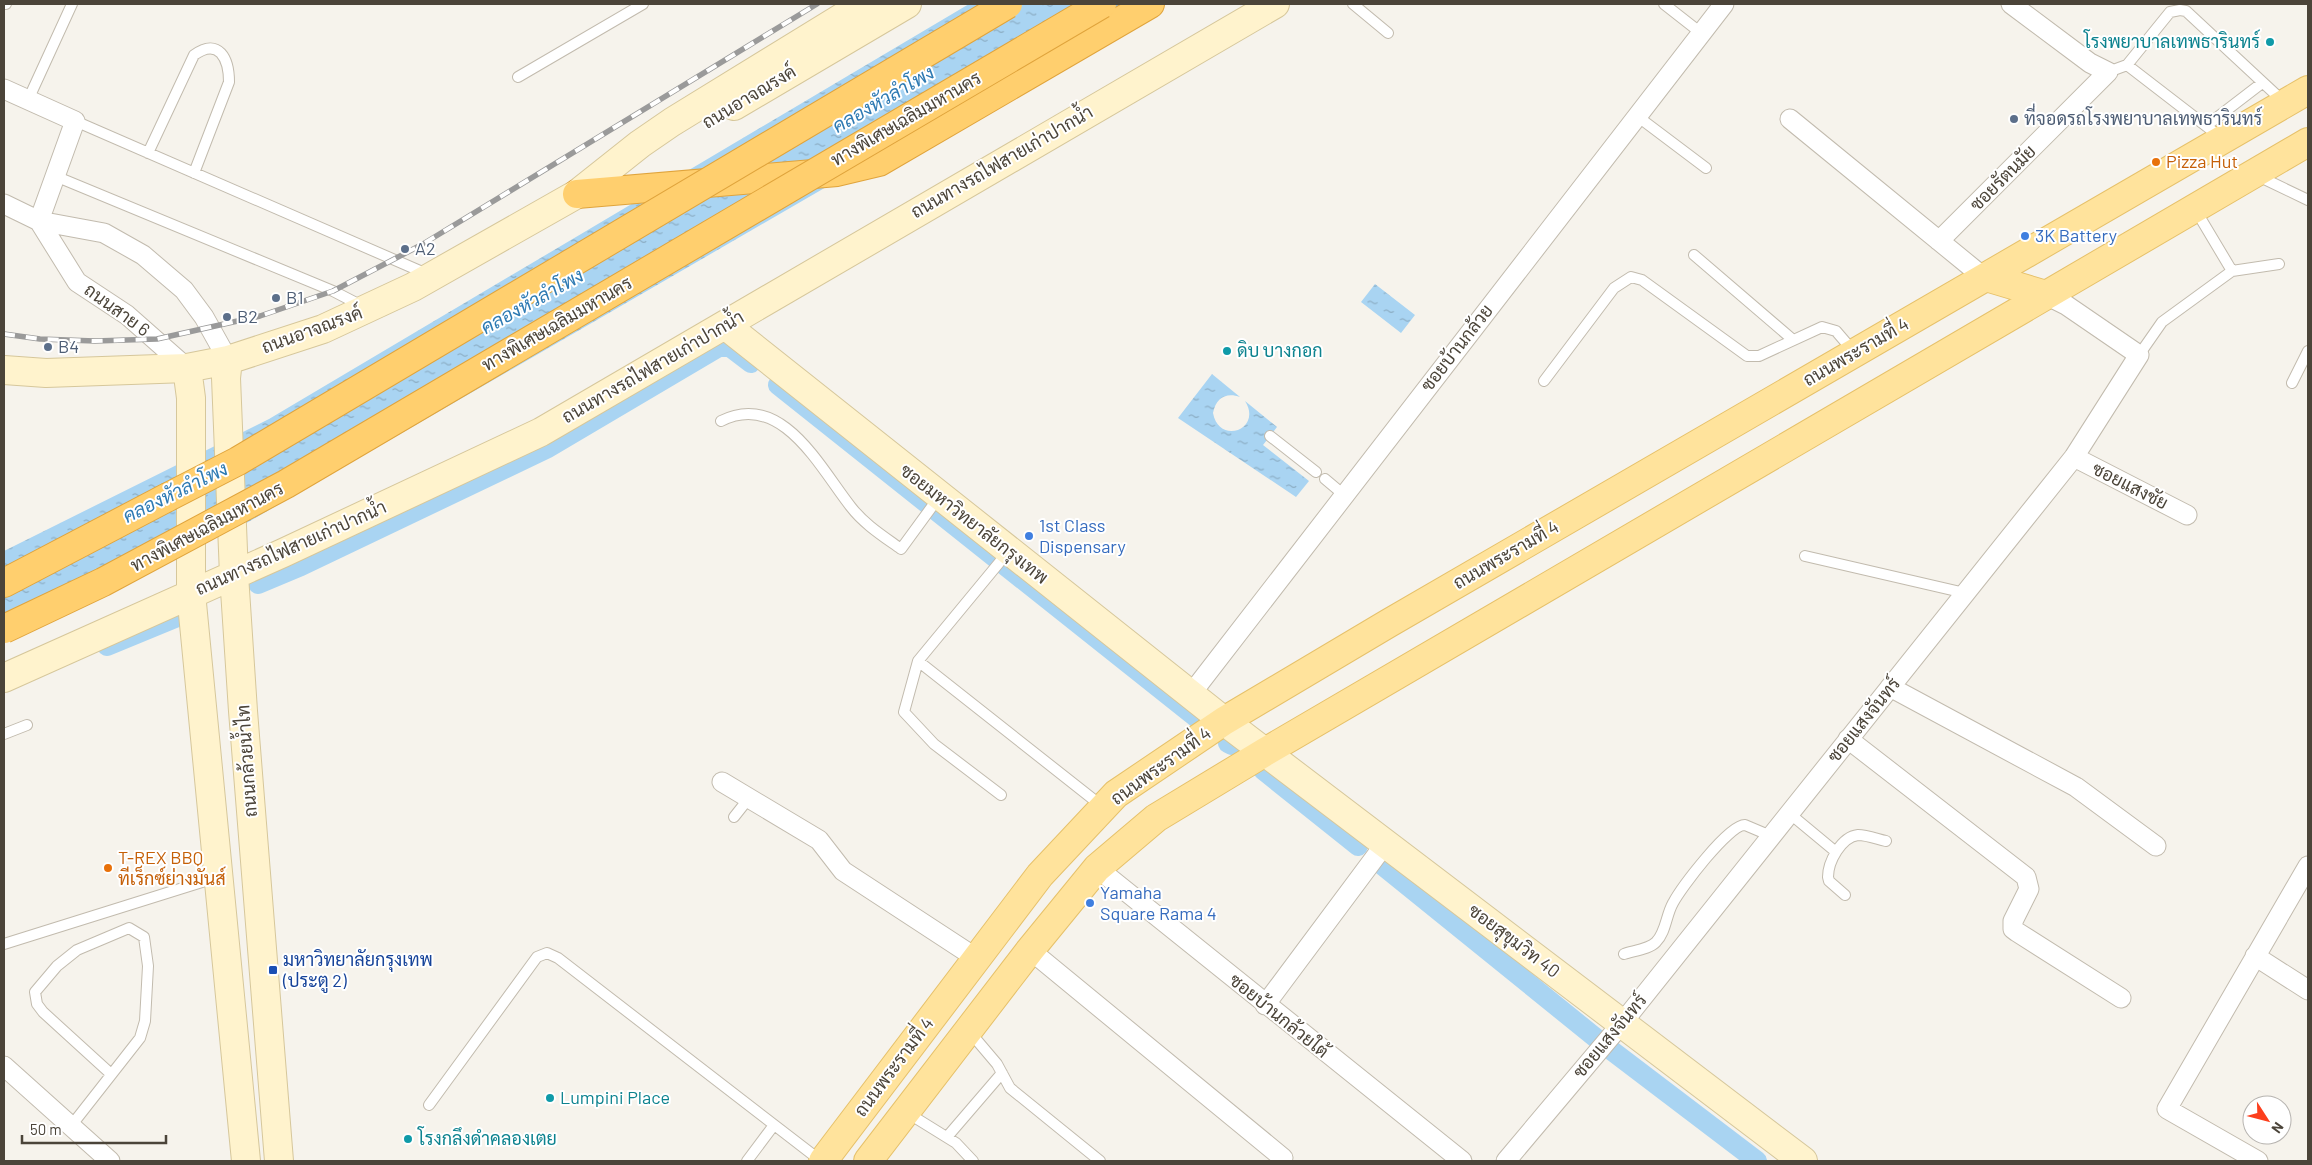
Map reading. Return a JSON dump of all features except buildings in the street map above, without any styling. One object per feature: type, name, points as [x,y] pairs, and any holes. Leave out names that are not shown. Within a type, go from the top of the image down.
[{"type":"highway","points":[[4,583],[238,461],[1008,4]]},
{"type":"highway","name":"ทางพิเศษเฉลิมมหานคร","points":[[4,629],[103,582],[286,484],[1102,4]]},
{"type":"highway","points":[[583,190],[632,190],[837,172],[879,162],[1150,4]]},
{"type":"main road","name":"ถนนอาจณรงค์","points":[[583,190],[640,144],[672,122],[864,4]]},
{"type":"main road","name":"ถนนอาจณรงค์","points":[[4,370],[46,373],[187,368],[227,369],[369,309],[432,276],[583,190],[645,158],[906,4]]},
{"type":"main road","name":"ถนนทางรถไฟสายเก่าปากน้ำ","points":[[4,678],[234,575],[542,432],[1275,4]]},
{"type":"main road","name":"ถนนพระรามที่ 4","points":[[822,1161],[1040,875],[1116,794],[1224,721],[1986,277],[2215,133],[2297,97]]},
{"type":"main road","name":"ถนนพระรามที่ 4","points":[[868,1161],[1030,950],[1097,868],[1156,818],[1265,752],[2308,142]]},
{"type":"main road","points":[[1986,277],[2046,295]]},
{"type":"main road","name":"ซอยมหาวิทยาลัยกรุงเทพ","points":[[725,325],[939,496],[1001,561],[1191,694],[1224,721]]},
{"type":"main road","points":[[187,368],[191,398],[191,593],[246,1161]]},
{"type":"main road","name":"ถนนกล้วยน้ำไท","points":[[227,369],[234,575],[279,1161]]},
{"type":"main road","name":"ซอยสุขุมวิท 40","points":[[1224,721],[1804,1161]]},
{"type":"street","name":"ซอยบ้านกล้วย","points":[[1191,694],[1724,4]]},
{"type":"street","points":[[2011,4],[2090,63],[2108,72]]},
{"type":"street","name":"ซอยรัตนมัย","points":[[1939,242],[2108,72]]},
{"type":"street","points":[[4,89],[75,121],[39,221]]},
{"type":"street","points":[[1790,119],[1939,242],[1986,277]]},
{"type":"street","points":[[4,204],[39,221],[104,233],[143,255],[184,290],[204,317],[227,369]]},
{"type":"street","name":"ถนนสาย 6","points":[[39,221],[77,282],[127,315],[187,368]]},
{"type":"street","points":[[2046,295],[2066,305],[2139,355]]},
{"type":"street","name":"ซอยแสงจันทร์","points":[[1506,1161],[1623,1022],[2074,457],[2139,355]]},
{"type":"street","name":"ซอยแสงชัย","points":[[2074,457],[2187,515]]},
{"type":"street","points":[[1890,687],[2076,787],[2156,846]]},
{"type":"street","points":[[1848,739],[2026,877],[2030,888],[2013,921],[2013,928],[2017,932],[2121,998]]},
{"type":"street","points":[[722,782],[819,840],[843,871],[976,958]]},
{"type":"street","points":[[1265,1005],[1385,844]]},
{"type":"street","points":[[2258,1161],[2166,1109],[2308,866]]},
{"type":"street","name":"ซอยบ้านกล้วยใต้","points":[[1097,868],[1265,1005],[1462,1161]]},
{"type":"street","points":[[1030,950],[1283,1158]]},
{"type":"street","points":[[2255,956],[2308,990]]},
{"type":"street","points":[[4,1066],[110,1161]]},
{"type":"lane","points":[[28,100],[72,4]]},
{"type":"lane","points":[[518,77],[643,4]]},
{"type":"lane","points":[[1353,4],[1388,33]]},
{"type":"lane","points":[[1664,4],[1701,33]]},
{"type":"lane","points":[[2186,11],[2194,4]]},
{"type":"lane","points":[[2108,72],[2127,64],[2170,12],[2180,10],[2186,11],[2262,83],[2297,97]]},
{"type":"lane","points":[[148,153],[194,55],[204,48],[213,48],[226,57],[229,82],[194,173]]},
{"type":"lane","points":[[2127,64],[2215,133],[2262,83]]},
{"type":"lane","points":[[1637,116],[1706,168]]},
{"type":"lane","points":[[75,121],[432,276]]},
{"type":"lane","points":[[2253,174],[2308,200]]},
{"type":"lane","points":[[55,176],[332,291],[369,309]]},
{"type":"lane","points":[[2194,208],[2232,271]]},
{"type":"lane","points":[[1694,255],[1792,339]]},
{"type":"lane","points":[[2139,355],[2162,322],[2232,271],[2279,264]]},
{"type":"lane","points":[[1544,381],[1614,288],[1631,277],[1642,280],[1747,356],[1759,356],[1792,339],[1822,327],[1836,331],[1855,352]]},
{"type":"lane","points":[[2292,383],[2308,351]]},
{"type":"lane","points":[[721,421],[736,414],[753,414],[774,422],[791,432],[808,449],[857,514],[900,549],[939,496]]},
{"type":"lane","points":[[1270,436],[1316,472]]},
{"type":"lane","points":[[1325,479],[1344,495]]},
{"type":"lane","points":[[1805,556],[1965,593]]},
{"type":"lane","points":[[1000,795],[934,744],[904,712],[918,661],[1001,561]]},
{"type":"lane","points":[[918,661],[1104,807]]},
{"type":"lane","points":[[4,734],[27,725]]},
{"type":"lane","points":[[734,817],[748,798]]},
{"type":"lane","points":[[1788,814],[1836,852]]},
{"type":"lane","points":[[1624,954],[1655,944],[1660,937],[1672,903],[1696,870],[1730,833],[1741,824],[1770,836]]},
{"type":"lane","points":[[1845,895],[1828,881],[1836,852],[1849,839],[1856,836],[1886,841]]},
{"type":"lane","points":[[4,944],[218,877]]},
{"type":"lane","points":[[71,1126],[140,1038],[145,1021],[148,966],[144,937],[129,928],[77,950],[57,966],[35,992],[37,1004],[43,1012],[111,1074]]},
{"type":"lane","points":[[429,1104],[537,957],[547,953],[558,958],[822,1161]]},
{"type":"lane","points":[[968,1030],[997,1064],[1010,1088],[1100,1161]]},
{"type":"lane","points":[[947,1137],[1002,1073]]},
{"type":"lane","points":[[906,1112],[956,1143],[973,1161]]},
{"type":"lane","points":[[747,1161],[774,1125]]},
{"type":"water","name":"คลองหัวลำโพง","points":[[969,4],[1142,4],[243,525],[4,636],[4,551],[269,419]]},
{"type":"water","points":[[1375,284],[1415,315],[1401,333],[1361,302]]},
{"type":"water","points":[[1212,374],[1240,397],[1226,396],[1219,400],[1214,408],[1213,413],[1217,423],[1223,429],[1238,430],[1244,426],[1248,419],[1249,411],[1245,401],[1277,427],[1263,445],[1309,481],[1296,497],[1178,418]]},
{"type":"waterway","points":[[258,584],[301,566],[548,448],[719,347],[730,347],[751,363]]},
{"type":"waterway","points":[[778,385],[1203,723]]},
{"type":"waterway","points":[[107,646],[175,618]]},
{"type":"waterway","points":[[1228,743],[1232,745]]},
{"type":"waterway","points":[[1263,770],[1358,846]]},
{"type":"waterway","points":[[1377,861],[1607,1047],[1757,1161]]},
{"type":"railway","points":[[4,334],[40,339],[95,341],[157,339],[260,316],[333,291],[423,244],[817,4]]},
{"type":"place","name":"โรงพยาบาลเทพธารินทร์","points":[[2270,42]]},
{"type":"place","name":"ที่จอดรถโรงพยาบาลเทพธารินทร์","points":[[2014,119]]},
{"type":"place","name":"Pizza Hut","points":[[2156,162]]},
{"type":"place","name":"3K Battery","points":[[2025,236]]},
{"type":"place","name":"A2","points":[[405,249]]},
{"type":"place","name":"B1","points":[[276,298]]},
{"type":"place","name":"B2","points":[[227,317]]},
{"type":"place","name":"B4","points":[[48,347]]},
{"type":"place","name":"ดิบ บางกอก","points":[[1227,351]]},
{"type":"place","name":"1st Class Dispensary","points":[[1029,536]]},
{"type":"place","name":"T-REX BBQ ทีเร็กซ์ย่างมันส์","points":[[108,868]]},
{"type":"place","name":"Yamaha Square Rama 4","points":[[1090,903]]},
{"type":"place","name":"มหาวิทยาลัยกรุงเทพ (ประตู 2)","points":[[273,970]]},
{"type":"place","name":"Lumpini Place","points":[[550,1098]]},
{"type":"place","name":"โรงกลึงดำคลองเตย","points":[[408,1139]]}]
